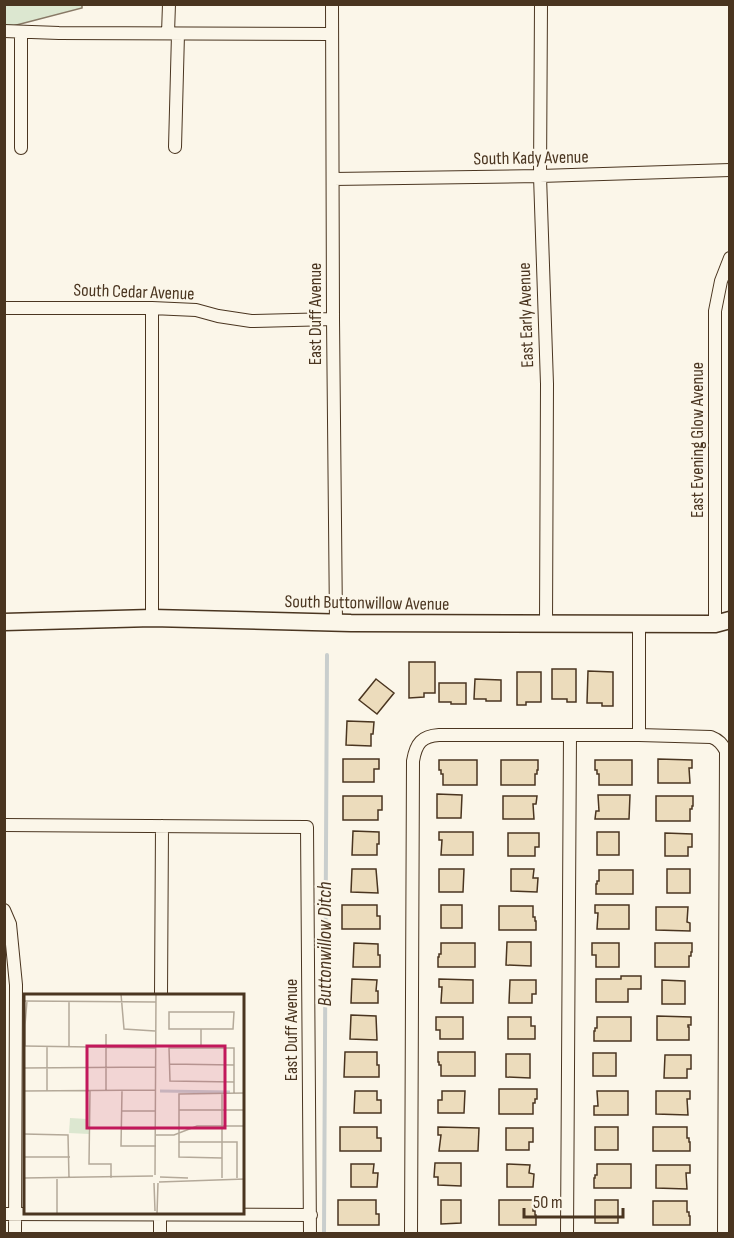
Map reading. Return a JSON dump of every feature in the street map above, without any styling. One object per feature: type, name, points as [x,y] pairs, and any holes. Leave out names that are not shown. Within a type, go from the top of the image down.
[{"type":"street","points":[[169,4],[173,34],[175,147]]},
{"type":"street","name":"East Duff Avenue","points":[[332,4],[336,623]]},
{"type":"street","name":"East Early Avenue","points":[[541,4],[540,176],[547,384],[546,624]]},
{"type":"street","points":[[4,31],[332,34]]},
{"type":"street","points":[[21,32],[21,148]]},
{"type":"street","name":"South Kady Avenue","points":[[333,178],[540,176],[729,170]]},
{"type":"street","name":"East Evening Glow Avenue","points":[[722,622],[714,311],[729,258]]},
{"type":"street","name":"South Cedar Avenue","points":[[4,308],[152,308],[196,310],[251,321],[333,319]]},
{"type":"street","points":[[152,308],[152,618]]},
{"type":"street","name":"South Buttonwillow Avenue","points":[[4,622],[152,618],[336,623],[722,622]]},
{"type":"street","points":[[639,624],[639,735]]},
{"type":"street","points":[[411,1233],[413,761],[418,745],[430,735],[711,737],[723,744],[726,751],[727,1028],[724,1233]]},
{"type":"street","points":[[567,1233],[570,735]]},
{"type":"street","points":[[4,825],[162,826],[161,994]]},
{"type":"street","name":"East Duff Avenue","points":[[162,826],[308,827],[310,1233]]},
{"type":"street","points":[[4,910],[10,924],[16,986],[10,1214],[15,1233]]},
{"type":"street","points":[[160,1214],[160,1233]]},
{"type":"street","points":[[235,1214],[310,1215]]},
{"type":"green space","points":[[5,5],[82,5],[82,8],[5,28]]},
{"type":"building","points":[[409,662],[435,662],[435,693],[424,693],[424,697],[409,698]]},
{"type":"building","points":[[552,669],[576,669],[576,702],[567,702],[567,699],[552,699]]},
{"type":"building","points":[[588,671],[613,672],[613,706],[587,703]]},
{"type":"building","points":[[517,672],[541,672],[541,702],[526,702],[526,705],[517,705]]},
{"type":"building","points":[[376,679],[394,693],[377,714],[359,700]]},
{"type":"building","points":[[475,679],[501,680],[501,701],[474,699]]},
{"type":"building","points":[[439,683],[466,683],[466,704],[439,702]]},
{"type":"building","points":[[347,721],[374,722],[371,746],[346,745]]},
{"type":"building","points":[[343,759],[379,759],[379,769],[374,769],[374,782],[343,782]]},
{"type":"building","points":[[658,759],[692,760],[692,768],[689,768],[690,783],[658,783]]},
{"type":"building","points":[[439,760],[477,760],[477,785],[443,785]]},
{"type":"building","points":[[501,760],[538,760],[535,785],[501,785]]},
{"type":"building","points":[[595,760],[632,760],[632,785],[599,785]]},
{"type":"building","points":[[437,794],[462,795],[461,818],[437,818]]},
{"type":"building","points":[[598,795],[630,795],[629,819],[595,819],[596,811],[599,811]]},
{"type":"building","points":[[343,796],[382,796],[382,810],[378,810],[378,820],[343,820]]},
{"type":"building","points":[[503,796],[537,796],[536,804],[533,804],[534,819],[503,819]]},
{"type":"building","points":[[656,796],[693,796],[690,821],[656,821]]},
{"type":"building","points":[[353,831],[379,832],[377,855],[352,855]]},
{"type":"building","points":[[439,832],[473,832],[473,855],[441,855],[442,840],[439,840]]},
{"type":"building","points":[[597,832],[619,832],[619,855],[597,855]]},
{"type":"building","points":[[508,833],[539,833],[539,847],[535,847],[535,856],[508,856]]},
{"type":"building","points":[[665,833],[692,834],[692,847],[688,847],[688,856],[665,856]]},
{"type":"building","points":[[352,869],[376,869],[378,893],[351,892]]},
{"type":"building","points":[[439,869],[464,869],[463,892],[439,892]]},
{"type":"building","points":[[511,869],[534,869],[533,878],[538,878],[537,892],[511,891]]},
{"type":"building","points":[[667,869],[690,869],[690,893],[667,893]]},
{"type":"building","points":[[599,870],[633,870],[633,894],[596,894]]},
{"type":"building","points":[[342,905],[377,905],[380,929],[342,929]]},
{"type":"building","points":[[441,905],[462,905],[462,928],[441,928]]},
{"type":"building","points":[[595,905],[629,905],[629,929],[597,929],[598,913],[595,913]]},
{"type":"building","points":[[499,906],[533,906],[536,930],[499,930]]},
{"type":"building","points":[[656,907],[688,907],[687,922],[690,923],[690,931],[656,930]]},
{"type":"building","points":[[507,942],[531,942],[531,966],[506,965]]},
{"type":"building","points":[[354,943],[378,944],[380,967],[353,967]]},
{"type":"building","points":[[441,943],[475,943],[475,967],[438,967]]},
{"type":"building","points":[[592,943],[619,943],[619,967],[596,967],[596,955],[592,955]]},
{"type":"building","points":[[655,943],[692,943],[689,967],[655,967]]},
{"type":"building","points":[[621,976],[641,976],[641,989],[628,989],[628,1002],[596,1002],[596,979],[621,979]]},
{"type":"building","points":[[352,979],[377,980],[378,1003],[351,1003]]},
{"type":"building","points":[[439,979],[473,980],[473,1003],[441,1003],[442,987],[439,987]]},
{"type":"building","points":[[510,980],[536,980],[536,994],[532,994],[532,1003],[509,1003]]},
{"type":"building","points":[[662,980],[685,981],[685,1004],[662,1004]]},
{"type":"building","points":[[351,1015],[376,1016],[377,1040],[350,1039]]},
{"type":"building","points":[[657,1016],[691,1017],[691,1025],[688,1025],[689,1040],[657,1040]]},
{"type":"building","points":[[436,1017],[463,1017],[463,1039],[440,1039],[440,1030],[436,1030]]},
{"type":"building","points":[[508,1017],[531,1017],[531,1026],[535,1026],[535,1039],[508,1039]]},
{"type":"building","points":[[597,1017],[631,1017],[631,1041],[594,1041]]},
{"type":"building","points":[[345,1052],[377,1052],[379,1077],[344,1077]]},
{"type":"building","points":[[438,1052],[475,1052],[475,1076],[441,1076]]},
{"type":"building","points":[[593,1053],[616,1053],[616,1076],[593,1076]]},
{"type":"building","points":[[506,1054],[530,1054],[530,1078],[506,1077]]},
{"type":"building","points":[[665,1055],[691,1055],[691,1069],[687,1069],[687,1078],[664,1078]]},
{"type":"building","points":[[499,1089],[537,1089],[533,1114],[499,1114]]},
{"type":"building","points":[[355,1091],[377,1091],[377,1100],[381,1100],[381,1113],[354,1113]]},
{"type":"building","points":[[442,1091],[465,1091],[464,1113],[438,1113],[438,1100],[442,1100]]},
{"type":"building","points":[[597,1091],[628,1091],[628,1115],[594,1115],[594,1106],[598,1106]]},
{"type":"building","points":[[656,1091],[690,1091],[690,1099],[687,1099],[688,1115],[656,1114]]},
{"type":"building","points":[[340,1127],[377,1127],[377,1138],[381,1138],[381,1151],[340,1151]]},
{"type":"building","points":[[438,1127],[479,1128],[478,1151],[439,1151],[441,1135],[438,1135]]},
{"type":"building","points":[[595,1127],[618,1127],[618,1150],[595,1150]]},
{"type":"building","points":[[653,1127],[687,1127],[690,1151],[653,1151]]},
{"type":"building","points":[[506,1128],[533,1128],[533,1142],[529,1142],[529,1150],[506,1150]]},
{"type":"building","points":[[435,1163],[461,1163],[461,1186],[438,1185],[438,1177],[434,1177]]},
{"type":"building","points":[[351,1164],[374,1164],[373,1173],[378,1173],[377,1187],[351,1187]]},
{"type":"building","points":[[507,1164],[530,1165],[529,1173],[534,1174],[533,1187],[507,1187]]},
{"type":"building","points":[[597,1164],[631,1164],[631,1188],[594,1188]]},
{"type":"building","points":[[656,1165],[690,1165],[690,1173],[686,1173],[687,1189],[656,1188]]},
{"type":"building","points":[[338,1200],[376,1200],[379,1225],[338,1225]]},
{"type":"building","points":[[441,1200],[461,1200],[461,1223],[441,1224]]},
{"type":"building","points":[[499,1200],[533,1200],[536,1225],[499,1225]]},
{"type":"building","points":[[595,1200],[618,1200],[618,1223],[595,1223]]},
{"type":"building","points":[[653,1201],[687,1201],[690,1225],[653,1225]]},
{"type":"waterway","name":"Buttonwillow Ditch","points":[[324,1234],[327,655]]}]
